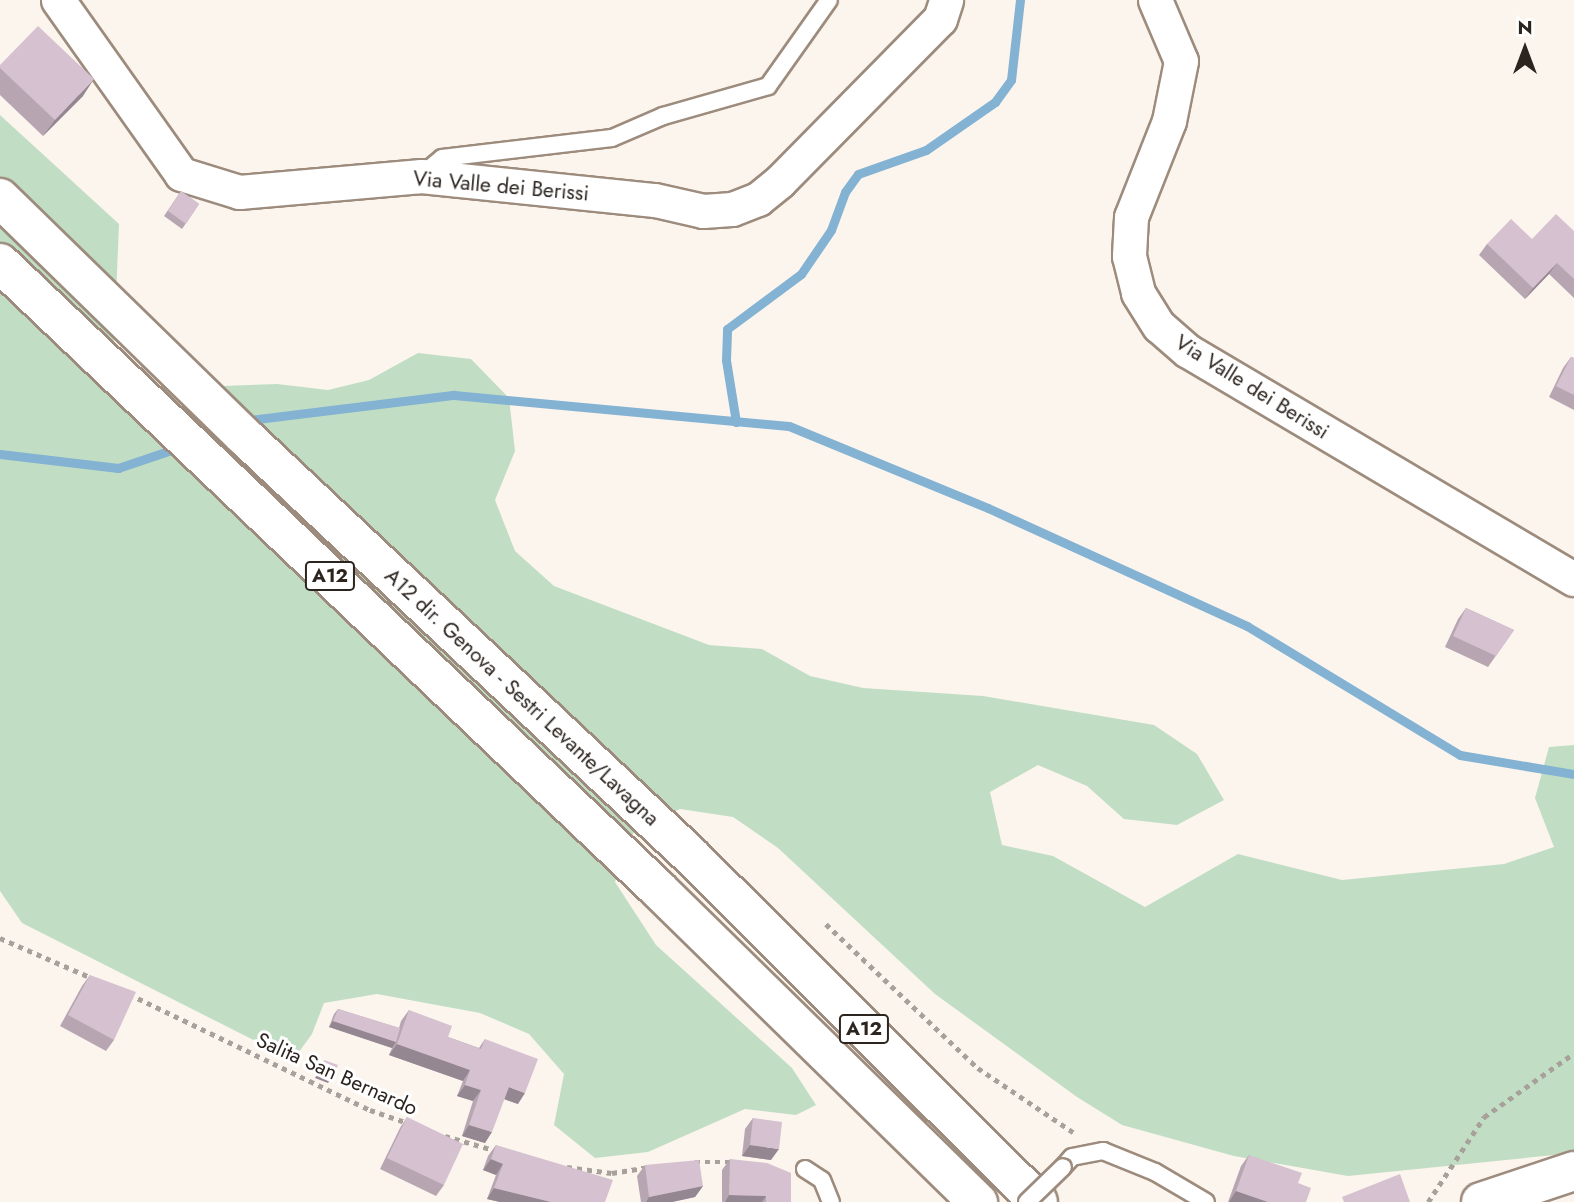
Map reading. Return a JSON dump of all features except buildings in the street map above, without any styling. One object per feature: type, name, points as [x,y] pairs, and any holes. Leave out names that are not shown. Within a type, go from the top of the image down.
[{"type":"main road","name":"A12 dir. Genova - Sestri Levante/Lavagna","points":[[0,198],[244,436],[690,855],[1038,1202]]},
{"type":"main road","name":"A12","points":[[0,263],[658,890],[978,1202]]},
{"type":"main road","points":[[1481,1202],[1574,1171]]},
{"type":"street","name":"Via Valle dei Berissi","points":[[58,0],[181,174],[239,192],[421,176],[655,200],[703,211],[732,209],[758,199],[780,181],[940,19],[946,0]]},
{"type":"street","name":"Via Valle dei Berissi","points":[[1155,0],[1181,61],[1169,121],[1131,218],[1129,256],[1138,293],[1159,326],[1188,351],[1574,579]]},
{"type":"lane","points":[[421,176],[442,158],[612,138],[663,116],[768,86],[829,0]]},
{"type":"lane","points":[[1027,1202],[1072,1157],[1104,1151],[1155,1172],[1206,1202]]},
{"type":"lane","points":[[804,1169],[822,1180],[831,1202]]},
{"type":"path","points":[[826,924],[978,1068],[1104,1151]]},
{"type":"path","points":[[0,938],[94,979]]},
{"type":"path","name":"Salita San Bernardo","points":[[118,989],[370,1110],[421,1128]]},
{"type":"path","points":[[1428,1202],[1484,1117],[1574,1053]]},
{"type":"path","name":"Salita San Bernardo","points":[[434,1132],[511,1154]]},
{"type":"path","points":[[690,1163],[741,1163]]},
{"type":"path","points":[[563,1167],[612,1173],[652,1167]]},
{"type":"green space","points":[[0,115],[119,224],[114,346],[149,429],[222,386],[277,384],[328,390],[369,380],[418,353],[471,359],[509,398],[515,451],[495,500],[515,551],[554,586],[709,645],[762,649],[810,676],[863,688],[983,696],[1154,725],[1197,754],[1224,800],[1177,825],[1124,819],[1087,786],[1038,765],[990,792],[1002,845],[1053,856],[1145,907],[1238,854],[1342,880],[1504,864],[1554,847],[1535,798],[1549,747],[1574,745],[1574,1153],[1348,1176],[1234,1156],[1122,1125],[1077,1097],[935,994],[778,848],[733,817],[680,809],[635,829],[615,882],[656,945],[792,1068],[816,1105],[796,1115],[745,1109],[648,1152],[595,1158],[554,1125],[564,1074],[529,1034],[480,1013],[377,994],[324,1003],[312,1034],[293,1060],[22,923],[0,891]]},
{"type":"waterway","points":[[736,422],[726,360],[727,329],[801,274],[831,230],[845,192],[858,174],[926,150],[995,102],[1011,80],[1020,0]]},
{"type":"waterway","points":[[241,421],[454,395],[789,426],[988,508],[1247,626],[1460,755],[1574,774]]},
{"type":"waterway","points":[[0,454],[118,468],[180,447]]}]
